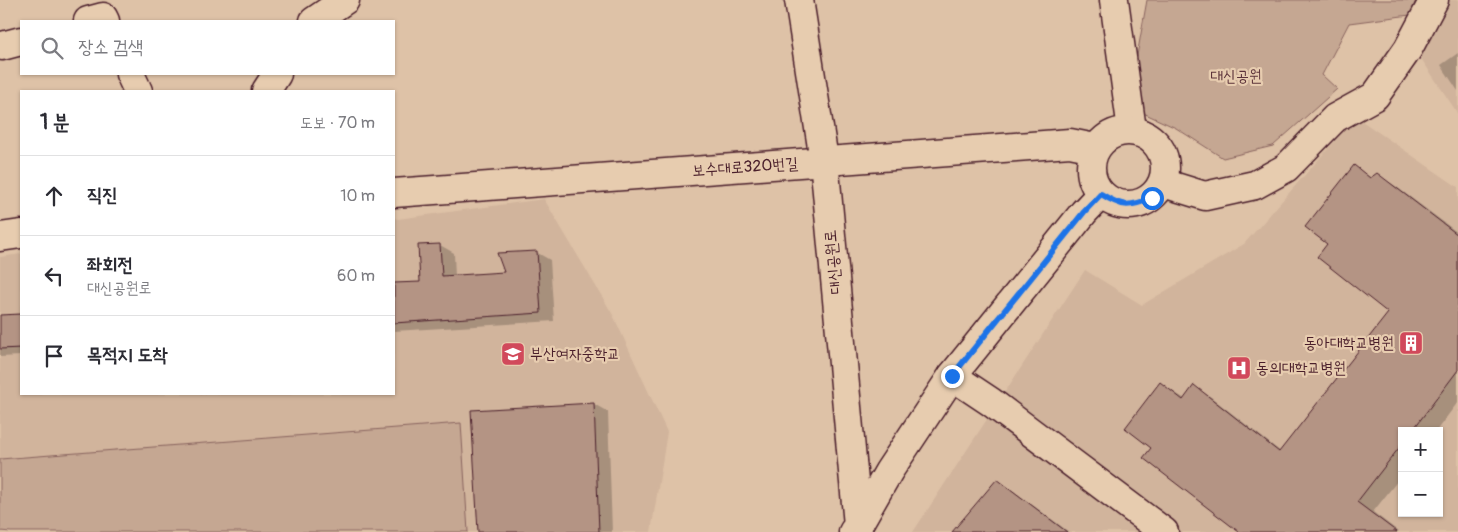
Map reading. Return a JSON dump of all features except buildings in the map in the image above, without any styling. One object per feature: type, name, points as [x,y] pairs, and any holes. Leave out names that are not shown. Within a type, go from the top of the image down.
[{"type":"street","points":[[315,20],[345,0]]},
{"type":"street","name":"대신공원로","points":[[799,0],[824,160],[857,530]]},
{"type":"street","points":[[1114,0],[1132,130]]},
{"type":"street","points":[[1163,183],[1205,196],[1255,185],[1286,168],[1335,118],[1375,96],[1408,49],[1434,0]]},
{"type":"street","points":[[92,20],[102,17],[104,20]]},
{"type":"street","points":[[130,75],[138,90]]},
{"type":"street","points":[[267,90],[276,75]]},
{"type":"street","points":[[1132,130],[1153,139],[1165,160],[1163,183],[1152,198],[1135,205],[1116,204],[1101,194],[1092,180],[1090,164],[1095,148],[1111,134],[1132,130]]},
{"type":"street","name":"보수대로320번길","points":[[395,193],[1070,143],[1095,148]]},
{"type":"street","name":"대신공원로","points":[[857,530],[889,471],[952,376],[1084,212],[1101,194]]},
{"type":"street","points":[[0,238],[20,234]]},
{"type":"street","points":[[952,376],[991,402],[1164,532]]},
{"type":"shaded area","points":[[1429,0],[1458,0],[1458,114],[1418,54]]},
{"type":"shaded area","name":"동의대학교병원","points":[[1356,117],[1458,187],[1458,532],[913,532],[1085,270],[1142,305],[1244,244]]},
{"type":"shaded area","name":"부산여자중학교","points":[[544,199],[613,315],[667,432],[651,532],[0,532],[0,257],[20,254],[20,395],[395,395],[395,218]]},
{"type":"green space","name":"대신공원","points":[[1147,0],[1416,0],[1410,15],[1349,23],[1322,75],[1337,89],[1273,146],[1223,158],[1176,128],[1128,106]]},
{"type":"green space","points":[[461,423],[468,532],[0,531],[0,459]]},
{"type":"place","name":"동아대학교병원","points":[[1411,343]]},
{"type":"place","name":"부산여자중학교","points":[[513,354]]},
{"type":"place","name":"동의대학교병원","points":[[1239,368]]},
{"type":"route","points":[[952,376],[1084,212],[1101,194],[1116,204],[1135,205],[1152,198]]}]
